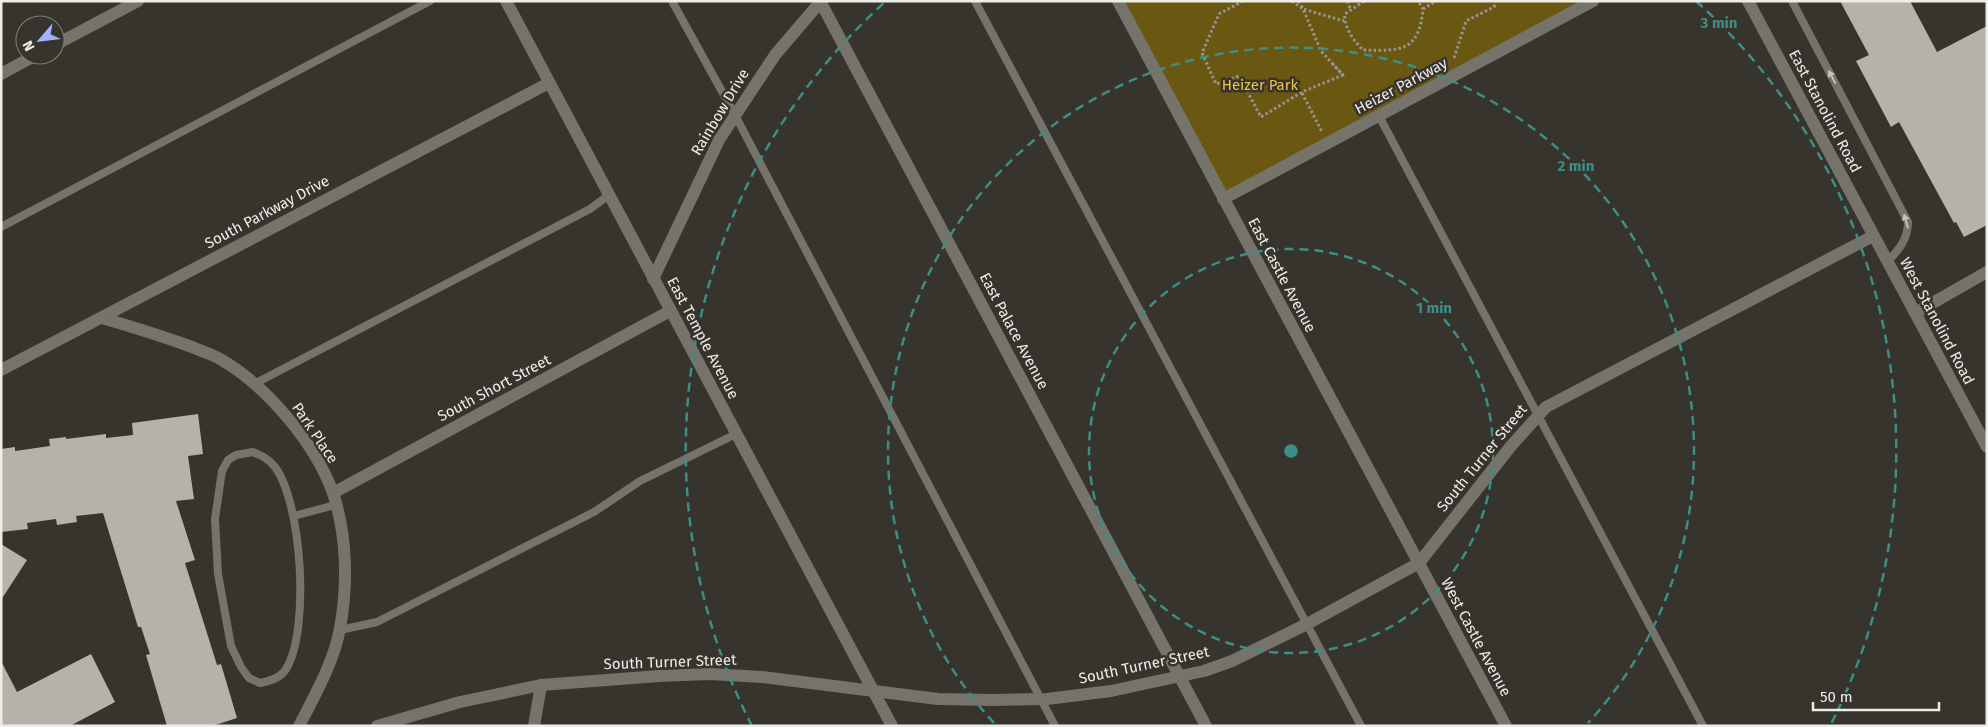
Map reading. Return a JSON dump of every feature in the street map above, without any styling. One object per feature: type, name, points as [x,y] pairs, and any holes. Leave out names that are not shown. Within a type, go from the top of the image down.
[{"type":"street","points":[[65,40],[138,1]]},
{"type":"street","name":"East Temple Avenue","points":[[506,1],[892,726]]},
{"type":"street","name":"East Castle Avenue","points":[[1118,1],[1419,563]]},
{"type":"street","name":"Heizer Parkway","points":[[1223,199],[1594,1]]},
{"type":"street","name":"East Stanolind Road","points":[[1748,1],[1873,236]]},
{"type":"street","name":"Rainbow Drive","points":[[653,279],[719,140],[734,115],[775,55],[821,2]]},
{"type":"street","name":"East Palace Avenue","points":[[821,2],[1206,726]]},
{"type":"street","points":[[1,74],[18,65]]},
{"type":"street","name":"South Parkway Drive","points":[[1,370],[549,83]]},
{"type":"street","name":"South Turner Street","points":[[377,726],[460,702],[541,685],[659,676],[710,674],[762,677],[938,699],[1041,699],[1111,692],[1204,671],[1232,661],[1307,624],[1419,563],[1538,414],[1546,407],[1873,236]]},
{"type":"street","name":"West Stanolind Road","points":[[1873,236],[1987,447]]},
{"type":"street","points":[[1916,313],[1987,272]]},
{"type":"street","name":"South Short Street","points":[[334,499],[670,312]]},
{"type":"street","name":"Park Place","points":[[102,318],[162,335],[220,358],[254,384],[276,405],[296,428],[317,460],[334,499],[342,535],[345,564],[344,599],[340,630],[321,683],[300,726]]},
{"type":"street","name":"West Castle Avenue","points":[[1419,563],[1506,726]]},
{"type":"street","points":[[534,726],[541,685]]},
{"type":"lane","points":[[1,227],[430,1]]},
{"type":"lane","points":[[672,1],[734,115],[1055,726]]},
{"type":"lane","points":[[975,1],[1361,726]]},
{"type":"lane","points":[[1792,1],[1908,222],[1908,234],[1897,252],[1888,262]]},
{"type":"lane","points":[[1378,116],[1703,726]]},
{"type":"lane","points":[[254,384],[581,213],[609,195]]},
{"type":"lane","points":[[340,630],[377,622],[594,512],[640,481],[736,434]]},
{"type":"lane","points":[[253,452],[266,458],[275,466],[280,475],[294,516],[300,581],[300,610],[295,650],[286,670],[279,677],[260,683],[249,678],[241,667],[232,646],[218,574],[215,519],[222,471],[228,460],[236,455],[253,452]]},
{"type":"lane","points":[[294,516],[334,499]]},
{"type":"path","points":[[1243,1],[1219,14],[1202,53],[1216,84],[1239,76],[1261,117],[1302,92],[1344,75]]},
{"type":"path","points":[[1292,1],[1302,9],[1344,21]]},
{"type":"path","points":[[1299,1],[1322,51],[1344,75]]},
{"type":"path","points":[[1346,1],[1352,10]]},
{"type":"path","points":[[1364,1],[1345,14],[1344,21],[1351,35],[1363,50],[1386,51],[1410,44],[1418,35],[1423,9],[1418,1]]},
{"type":"path","points":[[1423,9],[1436,1]]},
{"type":"path","points":[[1454,58],[1466,21],[1494,7],[1496,1]]},
{"type":"path","points":[[1331,62],[1344,75]]},
{"type":"path","points":[[1302,92],[1328,143]]},
{"type":"green space","name":"Heizer Park","points":[[1118,1],[1593,1],[1223,199]]},
{"type":"building","points":[[1840,1],[1910,1],[1937,52],[1987,26],[1987,225],[1964,237],[1956,222],[1954,223],[1899,122],[1891,127],[1856,61],[1869,55]]},
{"type":"building","points":[[198,414],[203,454],[188,456],[194,499],[176,501],[195,560],[185,563],[217,665],[221,664],[237,718],[212,726],[167,726],[146,655],[150,654],[141,627],[138,627],[103,513],[76,516],[77,522],[57,525],[56,519],[27,523],[28,529],[1,532],[1,449],[15,447],[15,451],[50,446],[49,439],[66,437],[66,439],[106,434],[106,438],[133,435],[132,423]]},
{"type":"building","points":[[1,544],[27,560],[1,600]]},
{"type":"building","points":[[91,654],[115,702],[70,726],[1,726],[1,661],[17,692]]}]
